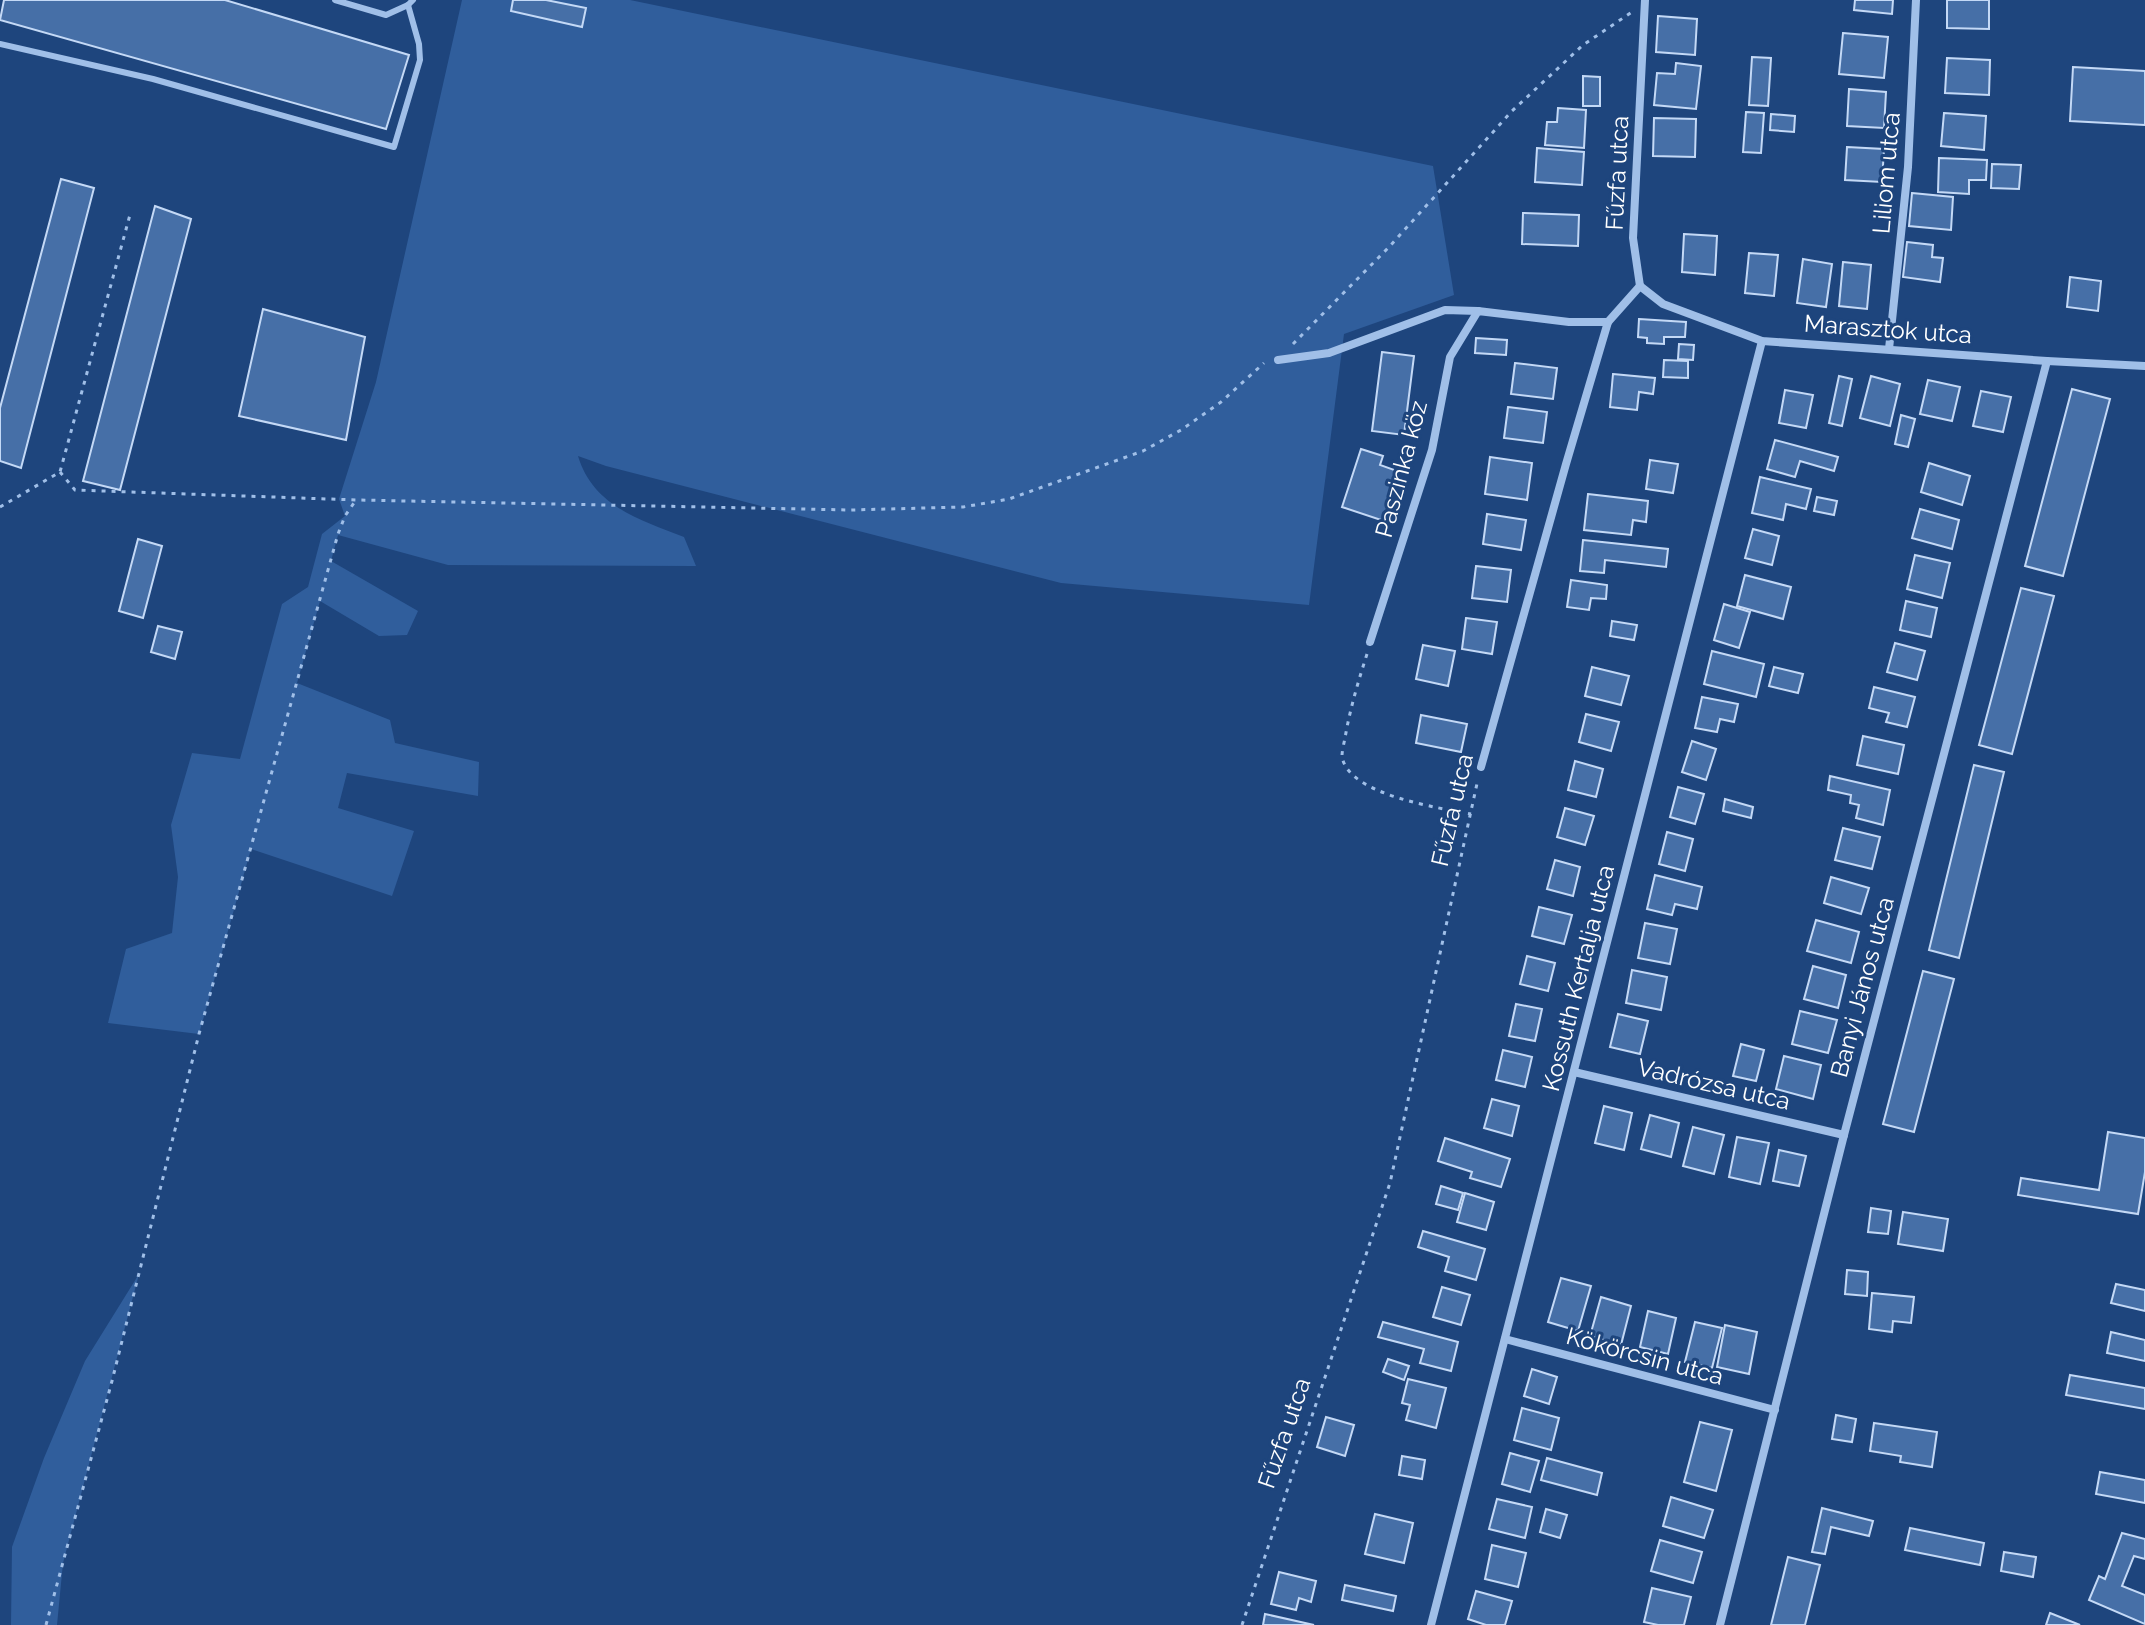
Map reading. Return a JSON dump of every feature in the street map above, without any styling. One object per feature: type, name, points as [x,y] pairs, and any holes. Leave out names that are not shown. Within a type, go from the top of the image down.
[{"type":"street","name":"Liliom utca","points":[[1889,349],[1908,167],[1916,0]]},
{"type":"street","name":"Fűzfa utca","points":[[1481,767],[1608,322],[1640,286],[1633,238],[1647,1]]},
{"type":"street","name":"Marasztok utca","points":[[1640,286],[1663,304],[1762,341],[2145,366]]},
{"type":"street","points":[[1278,360],[1329,353],[1445,310],[1569,322],[1608,322]]},
{"type":"street","name":"Paszinka köz","points":[[1370,642],[1432,450],[1450,357],[1478,311]]},
{"type":"street","name":"Kossuth Kertalja utca","points":[[1431,1625],[1762,341]]},
{"type":"street","name":"Banyi János utca","points":[[1720,1625],[1844,1135],[2047,361]]},
{"type":"street","name":"Vadrózsa utca","points":[[1574,1072],[1844,1135]]},
{"type":"street","name":"Kökörcsin utca","points":[[1505,1339],[1775,1410]]},
{"type":"lane","points":[[0,44],[153,79],[394,147],[420,60],[410,3],[386,15],[335,0]]},
{"type":"path","points":[[60,472],[75,490],[357,500],[851,510],[963,507],[1009,499],[1143,451],[1181,430],[1221,402],[1267,361],[1278,360],[1389,247],[1512,111],[1583,45],[1647,1]]},
{"type":"path","points":[[0,507],[60,472],[131,211]]},
{"type":"path","points":[[46,1625],[116,1365],[199,1034],[338,534],[345,516],[357,500]]},
{"type":"path","points":[[1370,642],[1349,713],[1342,756],[1348,771],[1359,780],[1397,797],[1471,814]]},
{"type":"path","name":"Fűzfa utca","points":[[1242,1625],[1390,1183],[1481,767]]},
{"type":"shaded area","points":[[462,0],[630,0],[1433,166],[1454,295],[1344,334],[1309,605],[1061,583],[606,466],[578,456],[595,487],[620,509],[684,537],[696,566],[448,565],[338,535],[331,561],[418,611],[407,635],[379,636],[320,601],[297,683],[390,720],[395,743],[479,762],[478,796],[347,773],[338,808],[414,831],[392,896],[251,849],[199,1034],[108,1023],[126,949],[172,933],[178,877],[171,825],[192,753],[240,759],[282,604],[308,587],[322,534],[345,516],[339,499],[376,382]]},
{"type":"shaded area","points":[[139,1274],[63,1563],[57,1625],[11,1625],[12,1547],[44,1458],[85,1361]]},
{"type":"building","points":[[4,0],[225,0],[409,55],[386,129],[0,20]]},
{"type":"building","points":[[513,0],[546,0],[586,8],[582,27],[511,11]]},
{"type":"building","points":[[1855,0],[1893,0],[1892,14],[1854,10]]},
{"type":"building","points":[[1947,0],[1989,0],[1989,29],[1947,28]]},
{"type":"building","points":[[1658,16],[1697,19],[1695,55],[1656,52]]},
{"type":"building","points":[[1843,33],[1888,37],[1884,78],[1839,74]]},
{"type":"building","points":[[1752,57],[1771,58],[1768,106],[1749,105]]},
{"type":"building","points":[[1947,58],[1990,60],[1989,95],[1945,93]]},
{"type":"building","points":[[1676,63],[1701,66],[1696,109],[1654,105],[1657,73],[1675,74]]},
{"type":"building","points":[[2073,67],[2145,71],[2145,125],[2070,121]]},
{"type":"building","points":[[1583,76],[1600,77],[1600,106],[1583,106]]},
{"type":"building","points":[[1849,89],[1886,92],[1884,128],[1847,126]]},
{"type":"building","points":[[1558,108],[1586,110],[1584,148],[1545,145],[1547,122],[1557,122]]},
{"type":"building","points":[[1746,112],[1764,113],[1761,153],[1743,152]]},
{"type":"building","points":[[1944,113],[1986,116],[1984,150],[1941,146]]},
{"type":"building","points":[[1771,114],[1795,116],[1794,132],[1770,130]]},
{"type":"building","points":[[1654,118],[1696,119],[1695,157],[1653,156]]},
{"type":"building","points":[[1847,147],[1884,149],[1882,182],[1845,180]]},
{"type":"building","points":[[1537,148],[1584,152],[1582,185],[1535,182]]},
{"type":"building","points":[[1939,158],[1987,160],[1986,180],[1969,180],[1969,194],[1938,192]]},
{"type":"building","points":[[1992,164],[2021,165],[2019,189],[1991,188]]},
{"type":"building","points":[[61,179],[94,188],[21,468],[0,461],[0,408]]},
{"type":"building","points":[[1912,193],[1953,197],[1951,230],[1909,226]]},
{"type":"building","points":[[155,206],[191,219],[120,490],[83,481]]},
{"type":"building","points":[[1523,213],[1579,215],[1578,246],[1522,244]]},
{"type":"building","points":[[1684,234],[1717,236],[1715,275],[1682,272]]},
{"type":"building","points":[[1907,242],[1933,245],[1932,257],[1943,258],[1940,282],[1903,277]]},
{"type":"building","points":[[1749,253],[1778,255],[1774,296],[1745,293]]},
{"type":"building","points":[[1803,259],[1832,264],[1826,307],[1797,303]]},
{"type":"building","points":[[1843,262],[1871,265],[1867,309],[1839,306]]},
{"type":"building","points":[[2070,277],[2101,281],[2098,311],[2067,307]]},
{"type":"building","points":[[263,309],[365,337],[346,440],[239,416]]},
{"type":"building","points":[[1639,319],[1686,322],[1685,337],[1664,337],[1664,344],[1647,343],[1647,338],[1638,337]]},
{"type":"building","points":[[1476,338],[1507,340],[1506,355],[1475,353]]},
{"type":"building","points":[[1679,344],[1694,345],[1693,360],[1678,359]]},
{"type":"building","points":[[1382,352],[1414,356],[1404,435],[1372,431]]},
{"type":"building","points":[[1664,360],[1688,361],[1688,378],[1663,377]]},
{"type":"building","points":[[1515,363],[1557,368],[1553,399],[1511,394]]},
{"type":"building","points":[[1613,374],[1655,378],[1653,394],[1639,392],[1637,410],[1610,407]]},
{"type":"building","points":[[1839,376],[1852,379],[1842,426],[1829,423]]},
{"type":"building","points":[[1871,376],[1900,384],[1890,426],[1860,418]]},
{"type":"building","points":[[1928,380],[1960,387],[1952,421],[1920,414]]},
{"type":"building","points":[[2072,389],[2110,399],[2063,576],[2025,566]]},
{"type":"building","points":[[1785,390],[1813,395],[1806,428],[1779,423]]},
{"type":"building","points":[[1981,391],[2011,397],[2003,432],[1973,426]]},
{"type":"building","points":[[1508,407],[1547,412],[1543,443],[1504,438]]},
{"type":"building","points":[[1901,415],[1915,419],[1908,447],[1895,444]]},
{"type":"building","points":[[1775,440],[1838,457],[1834,471],[1800,461],[1795,477],[1767,469]]},
{"type":"building","points":[[1361,449],[1383,456],[1380,465],[1400,472],[1384,521],[1342,507]]},
{"type":"building","points":[[1490,457],[1532,463],[1527,500],[1485,494]]},
{"type":"building","points":[[1650,460],[1678,464],[1673,493],[1646,489]]},
{"type":"building","points":[[1929,463],[1970,476],[1962,505],[1921,492]]},
{"type":"building","points":[[1760,477],[1811,489],[1806,509],[1786,504],[1783,520],[1752,513]]},
{"type":"building","points":[[1588,494],[1648,501],[1646,522],[1633,520],[1631,535],[1584,530]]},
{"type":"building","points":[[1817,497],[1837,501],[1834,515],[1814,511]]},
{"type":"building","points":[[1920,509],[1959,520],[1952,549],[1912,538]]},
{"type":"building","points":[[1487,514],[1526,520],[1521,550],[1483,544]]},
{"type":"building","points":[[1753,529],[1779,536],[1772,565],[1745,558]]},
{"type":"building","points":[[138,539],[162,546],[143,618],[119,611]]},
{"type":"building","points":[[1583,540],[1668,549],[1666,567],[1605,560],[1604,573],[1580,571]]},
{"type":"building","points":[[1915,555],[1950,563],[1942,598],[1907,589]]},
{"type":"building","points":[[1476,566],[1511,570],[1507,602],[1472,598]]},
{"type":"building","points":[[1745,575],[1791,587],[1783,619],[1737,606]]},
{"type":"building","points":[[1571,580],[1607,585],[1606,599],[1591,598],[1589,610],[1567,607]]},
{"type":"building","points":[[2021,588],[2054,596],[2012,754],[1979,745]]},
{"type":"building","points":[[1906,601],[1937,608],[1931,637],[1900,630]]},
{"type":"building","points":[[1724,604],[1750,612],[1739,648],[1714,640]]},
{"type":"building","points":[[1466,618],[1497,622],[1492,654],[1462,649]]},
{"type":"building","points":[[1612,621],[1637,625],[1634,640],[1610,636]]},
{"type":"building","points":[[158,626],[182,632],[175,659],[151,652]]},
{"type":"building","points":[[1895,643],[1925,651],[1917,680],[1887,672]]},
{"type":"building","points":[[1423,645],[1455,651],[1448,686],[1416,679]]},
{"type":"building","points":[[1712,651],[1764,664],[1756,697],[1704,684]]},
{"type":"building","points":[[1592,667],[1629,676],[1621,705],[1585,696]]},
{"type":"building","points":[[1774,667],[1803,674],[1798,693],[1769,686]]},
{"type":"building","points":[[1874,687],[1915,697],[1907,727],[1886,722],[1889,713],[1869,708]]},
{"type":"building","points":[[1702,697],[1738,704],[1734,722],[1720,719],[1717,732],[1695,728]]},
{"type":"building","points":[[1586,714],[1619,722],[1611,751],[1579,742]]},
{"type":"building","points":[[1421,715],[1467,724],[1461,752],[1416,743]]},
{"type":"building","points":[[1863,736],[1904,745],[1898,774],[1857,765]]},
{"type":"building","points":[[1692,741],[1716,749],[1706,780],[1682,772]]},
{"type":"building","points":[[1575,761],[1603,769],[1596,797],[1568,790]]},
{"type":"building","points":[[1974,765],[2004,772],[1959,958],[1929,950]]},
{"type":"building","points":[[1830,776],[1890,790],[1883,825],[1856,818],[1859,805],[1850,803],[1851,795],[1828,790]]},
{"type":"building","points":[[1678,787],[1704,794],[1695,824],[1670,817]]},
{"type":"building","points":[[1725,799],[1753,807],[1751,818],[1723,811]]},
{"type":"building","points":[[1565,808],[1594,816],[1585,845],[1557,837]]},
{"type":"building","points":[[1843,828],[1880,837],[1872,869],[1835,860]]},
{"type":"building","points":[[1667,832],[1693,839],[1685,871],[1659,864]]},
{"type":"building","points":[[1555,860],[1580,867],[1573,896],[1547,889]]},
{"type":"building","points":[[1655,875],[1702,887],[1697,909],[1675,904],[1672,915],[1647,909]]},
{"type":"building","points":[[1831,877],[1869,888],[1861,914],[1824,903]]},
{"type":"building","points":[[1539,907],[1572,915],[1564,944],[1532,936]]},
{"type":"building","points":[[1816,920],[1859,932],[1851,963],[1807,951]]},
{"type":"building","points":[[1645,923],[1677,929],[1670,964],[1638,958]]},
{"type":"building","points":[[1527,956],[1555,963],[1548,991],[1520,984]]},
{"type":"building","points":[[1813,966],[1846,975],[1838,1008],[1804,999]]},
{"type":"building","points":[[1632,970],[1667,977],[1661,1010],[1626,1003]]},
{"type":"building","points":[[1923,971],[1954,979],[1914,1132],[1883,1124]]},
{"type":"building","points":[[1516,1004],[1542,1009],[1535,1041],[1509,1036]]},
{"type":"building","points":[[1800,1011],[1837,1020],[1828,1053],[1792,1044]]},
{"type":"building","points":[[1618,1014],[1648,1021],[1640,1054],[1610,1047]]},
{"type":"building","points":[[1741,1044],[1764,1050],[1756,1081],[1733,1076]]},
{"type":"building","points":[[1503,1050],[1532,1057],[1525,1087],[1496,1080]]},
{"type":"building","points":[[1784,1056],[1821,1065],[1813,1099],[1776,1089]]},
{"type":"building","points":[[1492,1099],[1519,1106],[1512,1136],[1484,1128]]},
{"type":"building","points":[[1604,1106],[1632,1113],[1624,1150],[1595,1143]]},
{"type":"building","points":[[1650,1115],[1679,1123],[1671,1157],[1641,1149]]},
{"type":"building","points":[[1693,1127],[1724,1135],[1714,1174],[1683,1166]]},
{"type":"building","points":[[2108,1132],[2145,1138],[2145,1172],[2138,1214],[2018,1195],[2021,1178],[2099,1190]]},
{"type":"building","points":[[1737,1137],[1769,1143],[1760,1184],[1729,1177]]},
{"type":"building","points":[[1445,1138],[1510,1159],[1501,1187],[1470,1178],[1472,1172],[1438,1161]]},
{"type":"building","points":[[1779,1150],[1806,1156],[1799,1186],[1773,1181]]},
{"type":"building","points":[[1441,1186],[1463,1193],[1458,1210],[1436,1204]]},
{"type":"building","points":[[1465,1193],[1494,1202],[1486,1230],[1457,1222]]},
{"type":"building","points":[[1871,1208],[1891,1211],[1888,1234],[1868,1232]]},
{"type":"building","points":[[1903,1212],[1948,1219],[1943,1251],[1898,1244]]},
{"type":"building","points":[[1423,1231],[1485,1249],[1476,1280],[1445,1271],[1449,1257],[1418,1247]]},
{"type":"building","points":[[1847,1270],[1868,1272],[1867,1296],[1845,1294]]},
{"type":"building","points":[[1561,1278],[1591,1286],[1578,1331],[1548,1322]]},
{"type":"building","points":[[2116,1284],[2145,1290],[2145,1311],[2111,1303]]},
{"type":"building","points":[[1442,1287],[1470,1295],[1461,1325],[1433,1317]]},
{"type":"building","points":[[1872,1293],[1914,1297],[1911,1323],[1893,1321],[1892,1332],[1869,1329]]},
{"type":"building","points":[[1601,1297],[1631,1306],[1621,1345],[1590,1336]]},
{"type":"building","points":[[1648,1311],[1676,1318],[1668,1354],[1640,1347]]},
{"type":"building","points":[[1383,1322],[1458,1342],[1451,1371],[1420,1363],[1424,1349],[1378,1337]]},
{"type":"building","points":[[1695,1322],[1722,1328],[1712,1368],[1685,1362]]},
{"type":"building","points":[[1725,1325],[1757,1332],[1749,1374],[1717,1367]]},
{"type":"building","points":[[2111,1332],[2145,1340],[2145,1361],[2107,1353]]},
{"type":"building","points":[[1388,1359],[1409,1366],[1404,1380],[1383,1372]]},
{"type":"building","points":[[1532,1369],[1557,1377],[1549,1404],[1524,1396]]},
{"type":"building","points":[[2070,1375],[2145,1388],[2145,1409],[2066,1395]]},
{"type":"building","points":[[1408,1379],[1446,1388],[1436,1428],[1406,1420],[1410,1405],[1402,1403]]},
{"type":"building","points":[[1522,1408],[1559,1418],[1551,1450],[1514,1440]]},
{"type":"building","points":[[1836,1415],[1856,1419],[1852,1442],[1832,1439]]},
{"type":"building","points":[[1326,1417],[1354,1425],[1345,1456],[1317,1447]]},
{"type":"building","points":[[1700,1422],[1732,1430],[1716,1491],[1684,1482]]},
{"type":"building","points":[[1874,1423],[1937,1432],[1932,1467],[1900,1462],[1901,1456],[1870,1451]]},
{"type":"building","points":[[1510,1453],[1539,1461],[1530,1492],[1502,1484]]},
{"type":"building","points":[[1402,1456],[1425,1460],[1422,1479],[1399,1475]]},
{"type":"building","points":[[1547,1458],[1602,1473],[1597,1495],[1541,1480]]},
{"type":"building","points":[[2100,1472],[2145,1480],[2145,1503],[2096,1494]]},
{"type":"building","points":[[1671,1497],[1713,1510],[1704,1538],[1663,1526]]},
{"type":"building","points":[[1497,1499],[1532,1507],[1525,1538],[1489,1529]]},
{"type":"building","points":[[1822,1508],[1873,1521],[1869,1536],[1831,1527],[1825,1554],[1812,1552]]},
{"type":"building","points":[[1546,1509],[1567,1515],[1560,1538],[1540,1532]]},
{"type":"building","points":[[1375,1514],[1413,1523],[1404,1563],[1365,1554]]},
{"type":"building","points":[[1910,1528],[1984,1543],[1980,1565],[1905,1550]]},
{"type":"building","points":[[2122,1533],[2145,1539],[2145,1559],[2134,1556],[2122,1586],[2145,1595],[2145,1624],[2089,1600],[2099,1576],[2105,1579]]},
{"type":"building","points":[[1660,1540],[1702,1552],[1693,1583],[1651,1571]]},
{"type":"building","points":[[1492,1545],[1526,1553],[1518,1587],[1485,1579]]},
{"type":"building","points":[[2004,1552],[2036,1557],[2033,1577],[2001,1571]]},
{"type":"building","points":[[1788,1557],[1820,1565],[1805,1625],[1771,1625]]},
{"type":"building","points":[[1279,1572],[1316,1581],[1311,1602],[1299,1598],[1296,1610],[1271,1604]]},
{"type":"building","points":[[1345,1585],[1396,1596],[1393,1611],[1342,1600]]},
{"type":"building","points":[[1652,1588],[1691,1597],[1684,1625],[1644,1622]]},
{"type":"building","points":[[1476,1591],[1512,1601],[1505,1625],[1486,1625],[1468,1619]]},
{"type":"building","points":[[2050,1613],[2080,1625],[2046,1625]]},
{"type":"building","points":[[1265,1614],[1314,1625],[1263,1625]]}]
